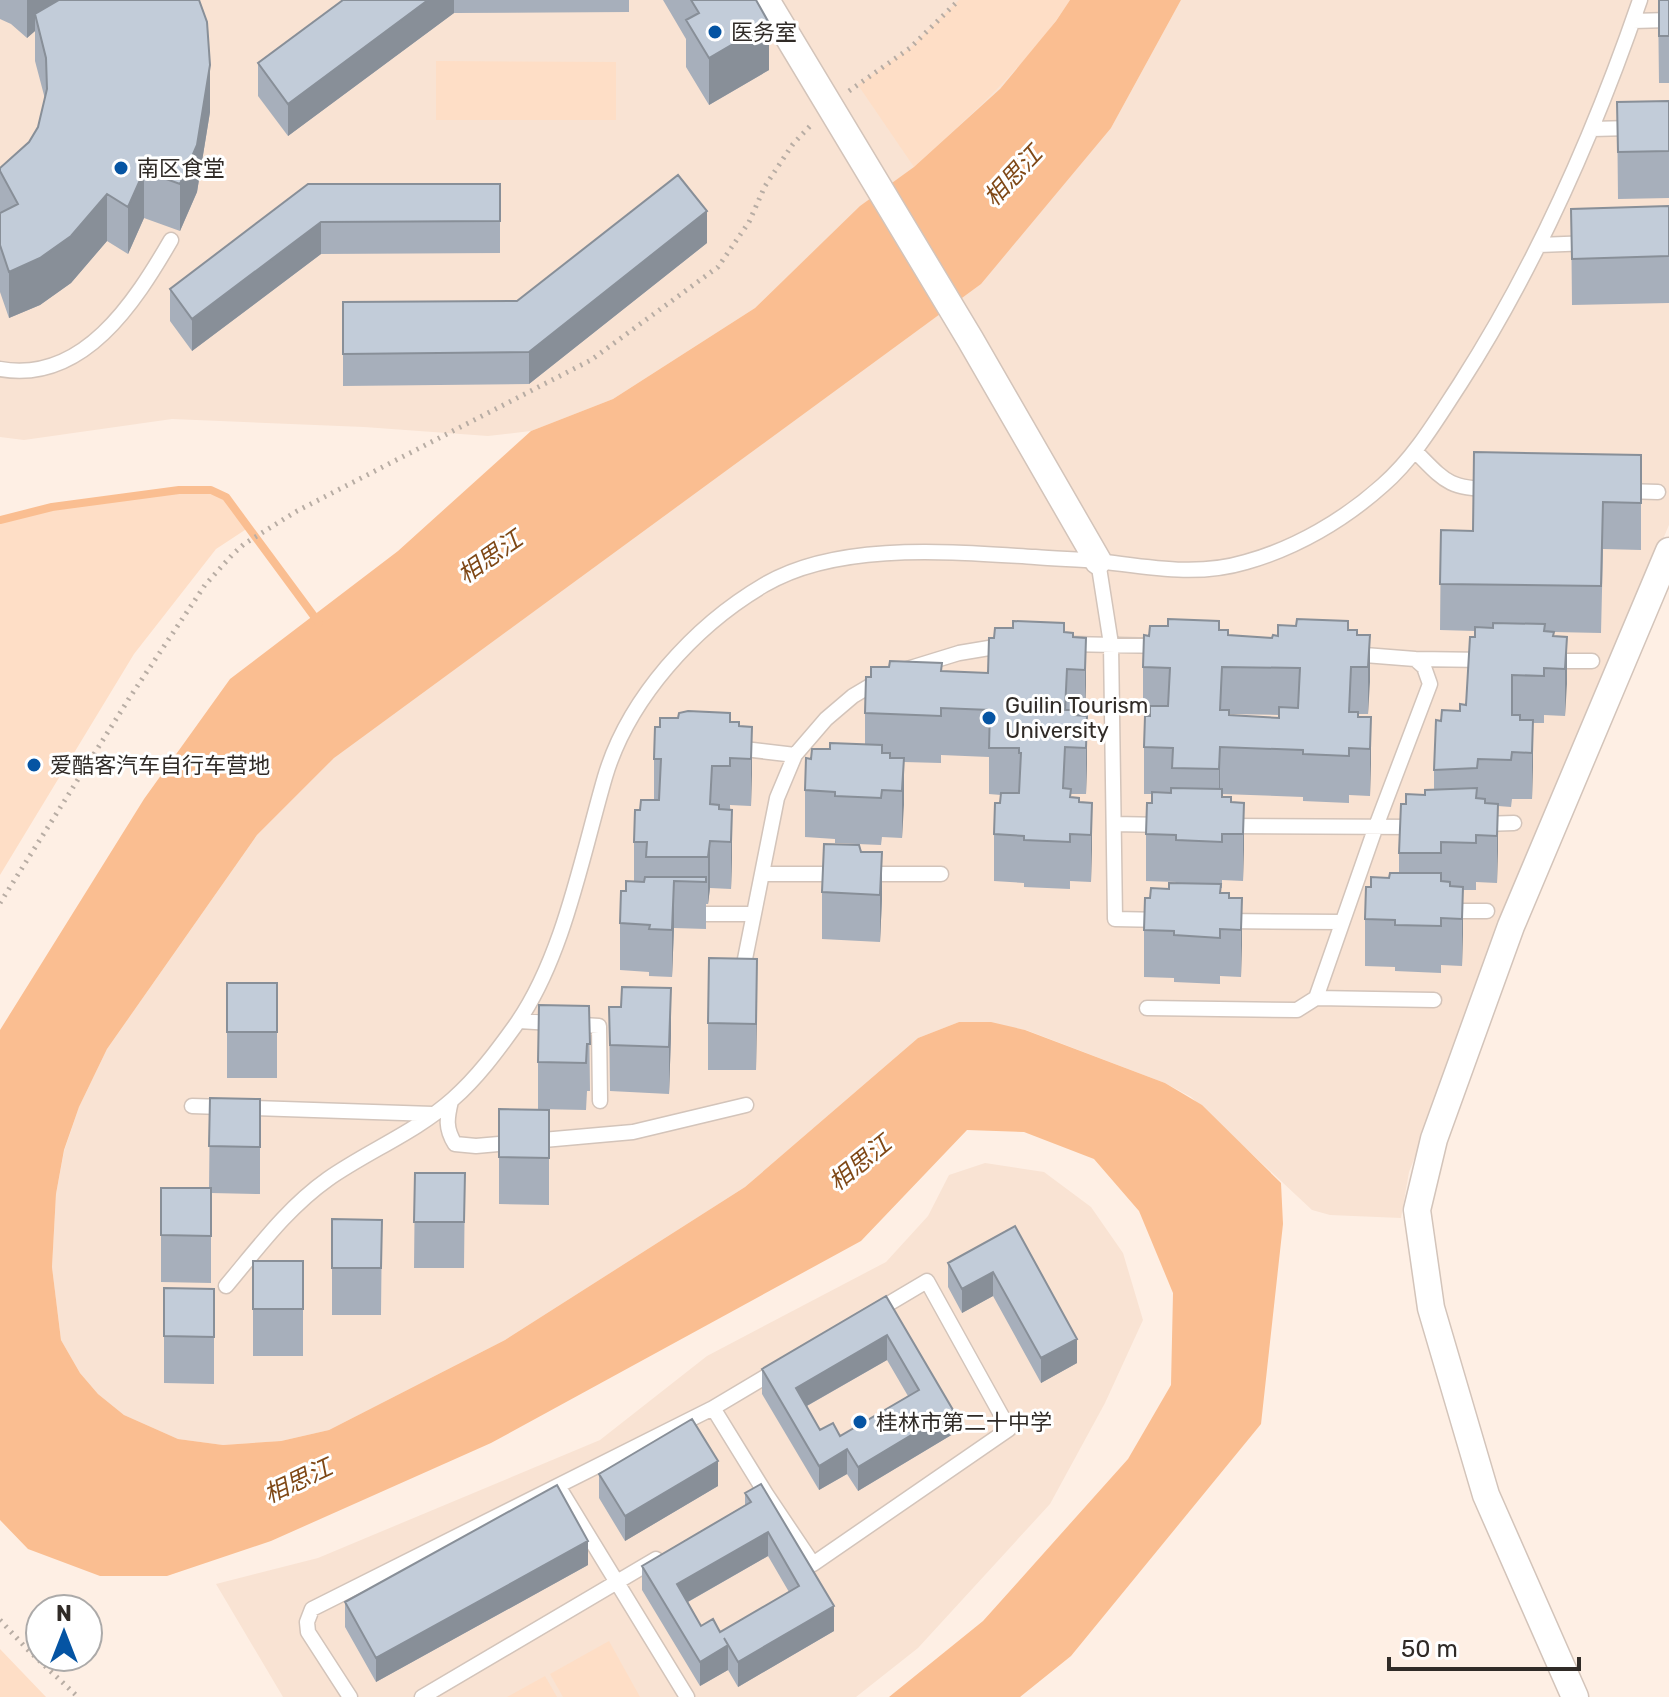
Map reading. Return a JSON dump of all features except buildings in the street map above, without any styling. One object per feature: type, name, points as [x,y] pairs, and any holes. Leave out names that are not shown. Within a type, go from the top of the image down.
[{"type":"street","points":[[766,0],[970,339],[1098,561]]},
{"type":"street","points":[[1575,1697],[1486,1495],[1431,1308],[1417,1210],[1434,1139],[1511,926],[1669,551]]},
{"type":"lane","points":[[226,1286],[297,1204],[330,1177],[451,1101],[519,1021],[550,960],[588,848],[606,774],[634,713],[667,668],[712,621],[763,585],[787,573],[848,557],[882,553],[972,553],[1098,561],[1188,571],[1243,563],[1299,544],[1384,484],[1415,451],[1483,347],[1539,245],[1612,81],[1640,0]]},
{"type":"lane","points":[[1633,21],[1669,20]]},
{"type":"lane","points":[[1592,129],[1669,127]]},
{"type":"lane","points":[[0,369],[30,370],[58,365],[84,351],[130,304],[171,240]]},
{"type":"lane","points":[[1539,245],[1611,243]]},
{"type":"lane","points":[[1415,451],[1445,481],[1463,489],[1508,490]]},
{"type":"lane","points":[[1613,491],[1658,492]]},
{"type":"lane","points":[[1098,561],[1111,644],[1115,919],[1176,920]]},
{"type":"lane","points":[[743,969],[777,798],[795,755],[826,719],[853,696],[882,679],[918,664],[959,653],[1024,643]]},
{"type":"lane","points":[[1053,644],[1173,647]]},
{"type":"lane","points":[[1343,654],[1504,660]]},
{"type":"lane","points":[[1316,998],[1375,829],[1429,689],[1424,667],[1415,659]]},
{"type":"lane","points":[[1533,661],[1592,661]]},
{"type":"lane","points":[[718,747],[795,755]]},
{"type":"lane","points":[[1467,825],[1514,823]]},
{"type":"lane","points":[[1114,824],[1175,825]]},
{"type":"lane","points":[[1206,826],[1375,829],[1436,826]]},
{"type":"lane","points":[[762,874],[941,874]]},
{"type":"lane","points":[[1206,921],[1344,916],[1362,910]]},
{"type":"lane","points":[[1425,910],[1487,911]]},
{"type":"lane","points":[[674,914],[754,914]]},
{"type":"lane","points":[[1147,1008],[1297,1010],[1316,998],[1434,1000]]},
{"type":"lane","points":[[519,1021],[599,1026],[600,1101]]},
{"type":"lane","points":[[451,1101],[446,1122],[449,1135],[455,1144],[476,1146],[633,1132],[746,1105]]},
{"type":"lane","points":[[192,1106],[433,1114]]},
{"type":"lane","points":[[350,1697],[308,1632],[307,1622],[312,1609],[713,1408],[927,1281],[1009,1429],[813,1564],[713,1408]]},
{"type":"lane","points":[[558,1486],[687,1697]]},
{"type":"lane","points":[[752,1502],[766,1494]]},
{"type":"lane","points":[[422,1697],[671,1551]]},
{"type":"path","points":[[858,85],[910,48],[959,0]]},
{"type":"path","points":[[0,903],[205,585],[244,544],[297,511],[591,360],[718,267],[749,222],[772,175],[793,144],[828,106]]},
{"type":"path","points":[[0,1620],[78,1697]]},
{"type":"shaded area","name":"Guilin Tourism University","points":[[0,0],[1070,0],[1000,89],[1111,128],[1181,0],[1669,0],[1669,525],[1605,677],[1409,1172],[1401,1218],[1330,1215],[1312,1210],[1191,1097],[1165,1083],[1026,1030],[959,1022],[918,1038],[745,1187],[505,1340],[329,1430],[281,1441],[223,1445],[178,1439],[124,1415],[98,1394],[80,1373],[61,1340],[52,1267],[56,1194],[64,1151],[79,1107],[107,1049],[257,835],[860,207],[755,308],[613,399],[531,431],[488,436],[172,419],[24,440],[0,437]]},
{"type":"shaded area","points":[[959,0],[1070,0],[1017,68],[914,167],[858,85],[910,48]]},
{"type":"shaded area","points":[[436,61],[616,62],[616,120],[436,120]]},
{"type":"shaded area","name":"爱酷客汽车自行车营地","points":[[204,489],[225,498],[248,528],[216,549],[134,654],[0,875],[0,520],[52,507]]},
{"type":"shaded area","name":"桂林市第二十中学","points":[[985,1163],[1044,1172],[1091,1207],[1123,1253],[1143,1320],[1105,1403],[1050,1504],[918,1648],[856,1697],[283,1697],[216,1584],[318,1558],[600,1440],[707,1356],[886,1262],[928,1216],[949,1175]]},
{"type":"shaded area","points":[[609,1641],[640,1697],[563,1697],[550,1674]]},
{"type":"shaded area","points":[[0,1649],[46,1697],[0,1697]]},
{"type":"shaded area","points":[[545,1676],[557,1697],[507,1697]]},
{"type":"water","name":"相思江","points":[[1070,0],[1181,0],[1111,128],[981,284],[334,758],[257,835],[107,1049],[79,1107],[64,1150],[56,1194],[52,1267],[61,1340],[80,1373],[98,1394],[124,1415],[178,1439],[223,1445],[281,1441],[329,1430],[505,1340],[745,1187],[918,1038],[959,1022],[991,1022],[1025,1030],[1165,1083],[1202,1105],[1281,1183],[1283,1224],[1261,1424],[1071,1656],[1020,1697],[889,1697],[983,1621],[1128,1459],[1171,1385],[1173,1293],[1139,1211],[1094,1159],[1024,1132],[967,1130],[861,1241],[491,1443],[271,1541],[167,1576],[100,1576],[28,1549],[0,1520],[0,1030],[144,799],[230,679],[398,551],[531,431],[613,399],[755,308],[860,206],[914,167],[1000,89]]},
{"type":"waterway","points":[[0,520],[52,507],[179,490],[211,490],[226,497],[319,623]]},
{"type":"place","name":"医务室","points":[[715,32]]},
{"type":"place","name":"南区食堂","points":[[121,168]]},
{"type":"place","name":"Guilin Tourism University","points":[[989,718]]},
{"type":"place","name":"爱酷客汽车自行车营地","points":[[34,765]]},
{"type":"place","name":"桂林市第二十中学","points":[[860,1422]]}]
